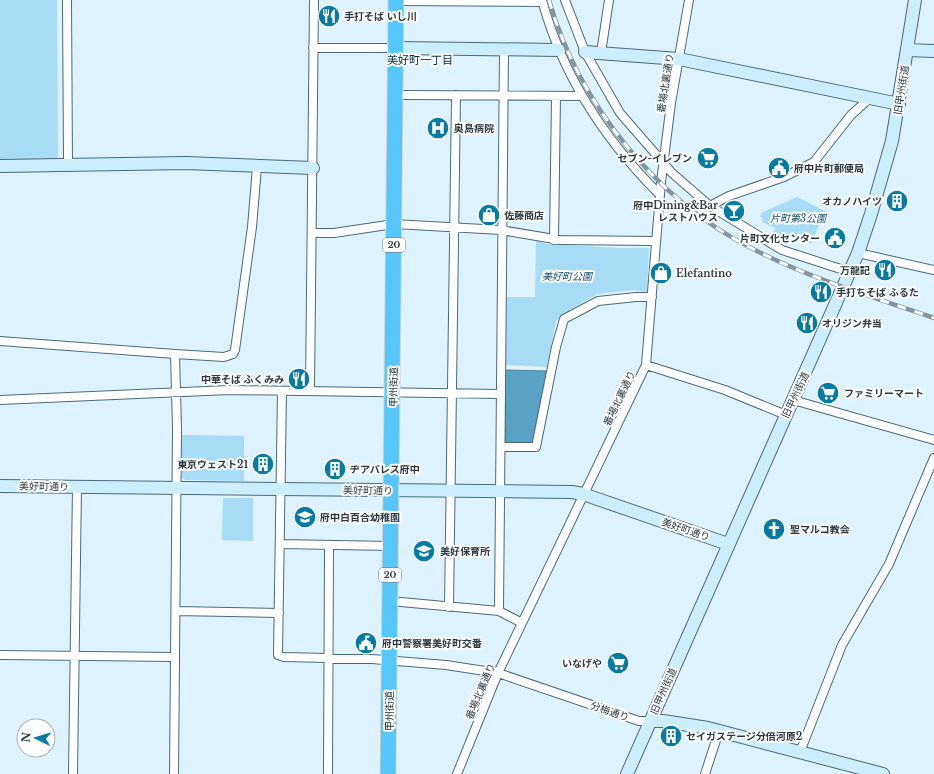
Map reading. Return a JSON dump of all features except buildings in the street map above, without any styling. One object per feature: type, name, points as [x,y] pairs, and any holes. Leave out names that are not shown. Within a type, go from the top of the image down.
[{"type":"highway","name":"甲州街道","points":[[388,774],[396,0]]},
{"type":"street","points":[[67,0],[68,165]]},
{"type":"street","points":[[310,391],[314,0]]},
{"type":"street","points":[[396,0],[542,1],[559,50],[582,96],[613,142],[642,177],[659,194]]},
{"type":"street","points":[[565,0],[585,52],[620,113],[663,164],[710,206],[782,250],[850,272]]},
{"type":"street","points":[[600,53],[609,0]]},
{"type":"street","name":"番場北裏通り","points":[[457,774],[498,673],[646,365],[659,194],[689,0]]},
{"type":"street","name":"旧甲州街道","points":[[627,774],[858,253],[892,141],[915,0]]},
{"type":"street","points":[[313,48],[559,50]]},
{"type":"street","points":[[499,611],[501,230],[504,49]]},
{"type":"street","points":[[906,50],[934,51]]},
{"type":"street","points":[[585,52],[679,59],[898,104]]},
{"type":"street","points":[[395,95],[582,96]]},
{"type":"street","points":[[449,607],[456,95]]},
{"type":"street","points":[[554,240],[556,96]]},
{"type":"street","points":[[710,206],[729,196],[784,177],[814,162],[851,115],[870,98]]},
{"type":"street","points":[[0,166],[186,163],[257,167],[313,168]]},
{"type":"street","points":[[0,341],[224,357],[233,354],[235,350],[252,227],[257,167]]},
{"type":"street","points":[[312,232],[334,233],[394,224],[454,226],[501,230],[554,240],[655,241]]},
{"type":"street","points":[[858,253],[934,270]]},
{"type":"street","points":[[500,447],[536,447],[556,347],[564,319],[598,301],[652,297]]},
{"type":"street","points":[[174,774],[177,488],[177,393],[175,354]]},
{"type":"street","points":[[646,365],[725,390],[786,415]]},
{"type":"street","points":[[0,400],[229,390],[501,394]]},
{"type":"street","points":[[176,611],[279,613],[282,391]]},
{"type":"street","points":[[792,400],[934,440]]},
{"type":"street","points":[[800,752],[842,645],[888,564],[934,458]]},
{"type":"street","name":"美好町通り","points":[[0,486],[500,491],[583,494],[728,544]]},
{"type":"street","points":[[73,774],[77,487]]},
{"type":"street","points":[[280,544],[391,546]]},
{"type":"street","points":[[328,774],[329,545]]},
{"type":"street","points":[[390,601],[499,611],[522,623]]},
{"type":"street","name":"分梅通り","points":[[279,613],[278,654],[284,657],[372,658],[409,661],[498,673],[639,721],[663,721],[719,731],[883,774]]},
{"type":"street","points":[[0,655],[175,657]]},
{"type":"street","points":[[705,774],[719,731]]},
{"type":"green space","points":[[0,0],[57,0],[58,161],[0,161]]},
{"type":"green space","name":"片町第3公園","points":[[797,197],[825,211],[811,244],[791,235],[787,242],[772,235],[775,228],[762,222],[763,218],[760,217],[761,213]]},
{"type":"green space","name":"美好町公園","points":[[536,241],[547,244],[649,248],[647,292],[633,290],[597,294],[560,316],[556,321],[547,367],[506,365],[506,297],[535,297]]},
{"type":"green space","points":[[182,435],[244,436],[244,481],[185,480],[181,477]]},
{"type":"green space","points":[[223,498],[253,498],[253,541],[222,540]]},
{"type":"shaded area","points":[[505,370],[547,371],[532,444],[505,443]]},
{"type":"railway","points":[[549,0],[562,39],[580,76],[601,112],[626,145],[654,176],[684,204],[718,228],[775,260],[842,287],[934,318]]},
{"type":"place","name":"手打そば いし川","points":[[329,16]]},
{"type":"place","name":"奥島病院","points":[[438,128]]},
{"type":"place","name":"セブン-イレブン","points":[[708,158]]},
{"type":"place","name":"府中片町郵便局","points":[[779,168]]},
{"type":"place","name":"オカノハイツ","points":[[897,201]]},
{"type":"place","name":"府中Dining&Bar レストハウス","points":[[734,211]]},
{"type":"place","name":"佐藤商店","points":[[489,215]]},
{"type":"place","name":"片町文化センター","points":[[835,238]]},
{"type":"place","name":"万龍記","points":[[885,270]]},
{"type":"place","name":"Elefantino","points":[[661,273]]},
{"type":"place","name":"手打ちそば ふるた","points":[[821,292]]},
{"type":"place","name":"オリジン弁当","points":[[807,323]]},
{"type":"place","name":"中華そば ふくみみ","points":[[299,379]]},
{"type":"place","name":"ファミリーマート","points":[[828,393]]},
{"type":"place","name":"東京ウェスト21","points":[[263,464]]},
{"type":"place","name":"ヂアパレス府中","points":[[335,469]]},
{"type":"place","name":"府中白百合幼稚園","points":[[305,517]]},
{"type":"place","name":"聖マルコ教会","points":[[774,529]]},
{"type":"place","name":"美好保育所","points":[[424,551]]},
{"type":"place","name":"府中警察署美好町交番","points":[[366,643]]},
{"type":"place","name":"いなげや","points":[[618,663]]},
{"type":"place","name":"セイガステージ分倍河原2","points":[[671,736]]},
{"type":"district","name":"美好町一丁目","points":[[420,60]]}]
